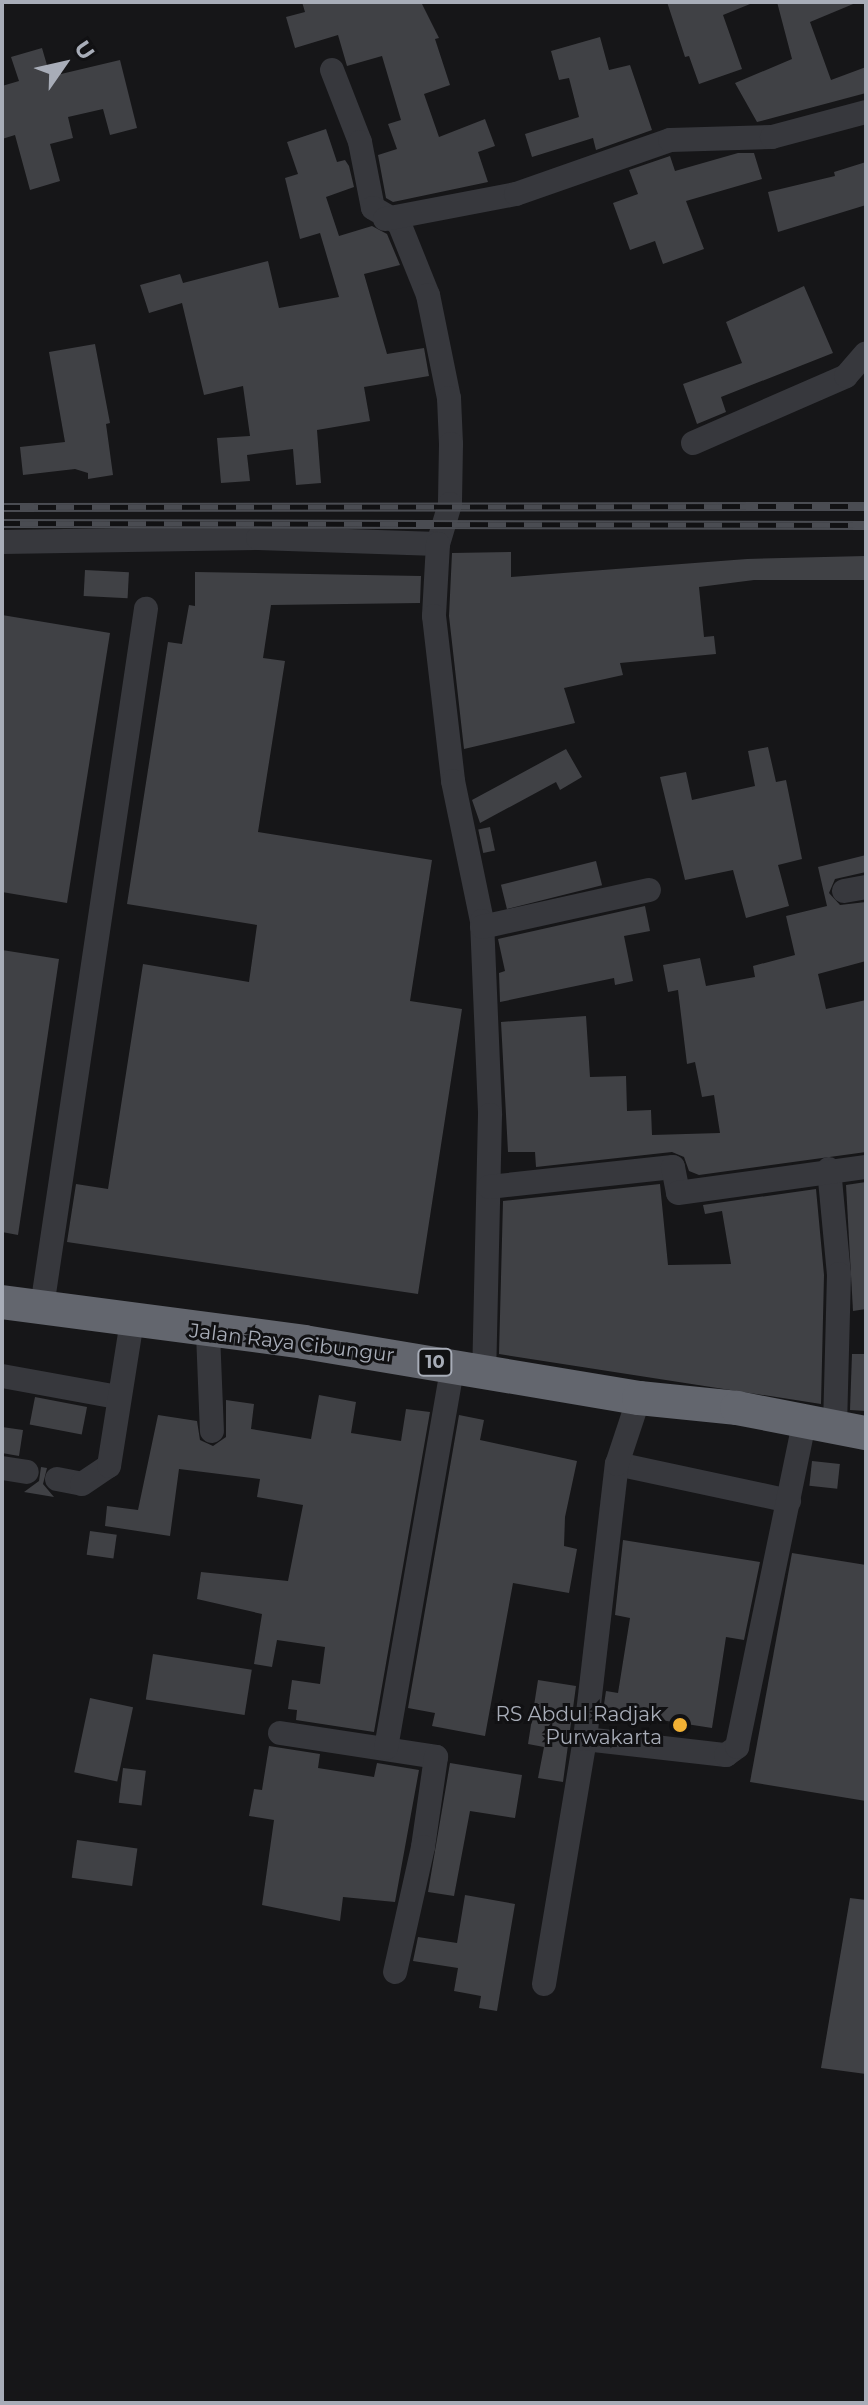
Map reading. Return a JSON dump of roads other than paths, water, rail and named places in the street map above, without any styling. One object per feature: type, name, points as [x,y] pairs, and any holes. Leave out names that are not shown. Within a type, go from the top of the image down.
[{"type":"highway","name":"Jalan Raya Cibungur","points":[[2,1302],[469,1369],[639,1398],[737,1408],[835,1428]]},
{"type":"street","points":[[332,70],[360,142],[373,208],[385,219],[399,223],[428,295],[449,398],[450,504],[438,544],[434,616],[453,781],[482,927],[489,1187],[469,1369],[386,1748]]},
{"type":"street","points":[[385,219],[516,194],[670,140],[772,137],[866,112]]},
{"type":"street","points":[[693,443],[846,376],[866,353]]},
{"type":"street","points":[[2,542],[258,538],[438,544]]},
{"type":"street","points":[[42,1307],[146,609]]},
{"type":"street","points":[[482,927],[649,890]]},
{"type":"street","points":[[489,1187],[673,1167],[678,1193],[829,1169],[866,1167]]},
{"type":"street","points":[[585,1739],[686,1752],[733,1752],[742,1737],[789,1501],[835,1428],[839,1274],[829,1169]]},
{"type":"street","points":[[57,1479],[82,1484],[109,1466],[132,1321]]},
{"type":"street","points":[[208,1333],[212,1431]]},
{"type":"street","points":[[2,1376],[118,1397]]},
{"type":"street","points":[[544,1984],[585,1739],[617,1464],[639,1398]]},
{"type":"street","points":[[617,1464],[789,1501]]},
{"type":"street","points":[[2,1468],[27,1472]]},
{"type":"street","points":[[280,1733],[436,1757],[423,1847],[395,1972]]},
{"type":"railway","points":[[2,507],[866,506]]},
{"type":"railway","points":[[2,523],[866,525]]},
{"type":"place","name":"RS Abdul Radjak Purwakarta","points":[[680,1725]]}]
